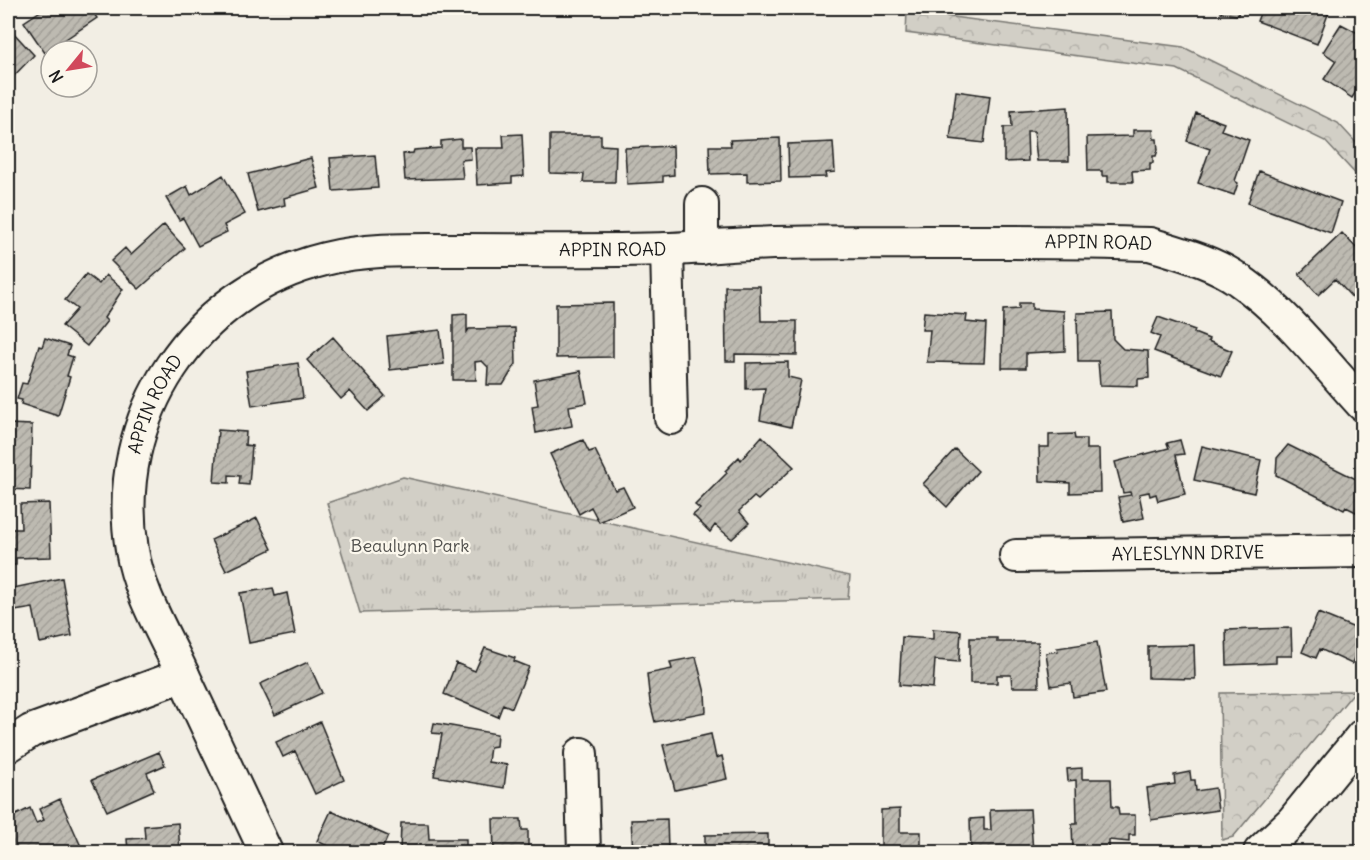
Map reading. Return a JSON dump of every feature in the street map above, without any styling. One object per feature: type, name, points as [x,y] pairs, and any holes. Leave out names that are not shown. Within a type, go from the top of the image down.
[{"type":"street","points":[[702,204],[702,248]]},
{"type":"street","name":"APPIN ROAD","points":[[266,852],[145,594],[132,553],[128,513],[130,473],[136,442],[165,374],[185,346],[211,320],[264,283],[293,269],[328,258],[406,250],[667,249],[751,244],[843,243],[1150,244],[1209,265],[1239,279],[1274,310],[1362,404]]},
{"type":"street","points":[[667,249],[671,418]]},
{"type":"street","name":"AYLESLYNN DRIVE","points":[[1016,556],[1362,551]]},
{"type":"street","points":[[8,746],[31,731],[183,675]]},
{"type":"street","points":[[1260,852],[1292,822],[1362,736]]},
{"type":"street","points":[[581,754],[584,852]]},
{"type":"green space","points":[[907,11],[1183,47],[1338,123],[1362,149],[1362,181],[1325,141],[1177,69],[906,33]]},
{"type":"green space","name":"Beaulynn Park","points":[[403,477],[850,576],[848,599],[360,613],[327,503]]},
{"type":"green space","points":[[1355,691],[1233,837],[1222,840],[1220,693]]},
{"type":"building","points":[[45,8],[90,8],[97,18],[66,39],[39,39],[39,44],[24,22]]},
{"type":"building","points":[[1222,8],[1239,8],[1238,15],[1221,13]]},
{"type":"building","points":[[1262,8],[1330,9],[1317,44],[1257,21]]},
{"type":"building","points":[[1341,24],[1362,35],[1362,82],[1352,98],[1324,79],[1336,61],[1323,52]]},
{"type":"building","points":[[11,30],[34,55],[8,82],[8,34]]},
{"type":"building","points":[[956,91],[990,96],[984,143],[950,139]]},
{"type":"building","points":[[1068,107],[1069,161],[1037,161],[1034,131],[1027,131],[1028,161],[1004,162],[1004,127],[1012,127],[1011,111]]},
{"type":"building","points":[[1196,113],[1224,123],[1221,130],[1249,140],[1235,181],[1238,183],[1234,195],[1198,183],[1210,149],[1187,141]]},
{"type":"building","points":[[1133,130],[1153,130],[1154,139],[1157,139],[1158,150],[1156,156],[1153,156],[1153,163],[1150,163],[1150,170],[1132,171],[1133,182],[1108,182],[1108,176],[1102,176],[1102,171],[1088,171],[1087,137],[1133,136]]},
{"type":"building","points":[[522,134],[524,176],[512,177],[512,183],[477,185],[475,148],[504,148],[503,135]]},
{"type":"building","points":[[550,135],[601,135],[601,145],[616,146],[615,182],[583,182],[584,174],[550,173]]},
{"type":"building","points":[[780,138],[781,181],[747,182],[747,173],[710,174],[709,146],[731,146],[730,140]]},
{"type":"building","points":[[461,139],[461,147],[470,147],[471,159],[461,160],[463,178],[405,180],[403,154],[413,153],[414,150],[441,148],[441,141]]},
{"type":"building","points":[[833,142],[835,172],[825,173],[826,177],[789,178],[788,144]]},
{"type":"building","points":[[673,146],[674,175],[663,176],[663,182],[627,184],[625,148]]},
{"type":"building","points":[[375,155],[378,188],[333,191],[330,158]]},
{"type":"building","points":[[311,158],[319,188],[284,198],[285,205],[258,212],[248,174]]},
{"type":"building","points":[[1259,171],[1341,202],[1331,233],[1248,203]]},
{"type":"building","points":[[223,175],[245,214],[224,225],[227,232],[198,246],[183,218],[179,220],[166,198],[187,186],[191,195]]},
{"type":"building","points":[[164,225],[185,248],[139,289],[111,261],[125,248],[131,255]]},
{"type":"building","points":[[1342,233],[1362,254],[1362,300],[1358,304],[1335,279],[1318,295],[1299,274]]},
{"type":"building","points":[[86,274],[99,284],[106,275],[123,289],[104,318],[107,321],[87,346],[62,326],[77,309],[65,300]]},
{"type":"building","points":[[725,286],[760,286],[761,321],[797,321],[797,355],[735,354],[735,361],[726,361]]},
{"type":"building","points":[[613,303],[613,357],[556,358],[556,304]]},
{"type":"building","points":[[1019,303],[1032,303],[1032,309],[1064,311],[1065,351],[1026,353],[1026,368],[1002,368],[1003,310],[1019,309]]},
{"type":"building","points":[[924,312],[967,315],[966,322],[986,324],[984,363],[927,362],[930,330],[922,330]]},
{"type":"building","points":[[1112,312],[1113,339],[1123,349],[1148,351],[1149,378],[1138,379],[1138,386],[1100,385],[1098,361],[1078,361],[1077,313]]},
{"type":"building","points":[[467,314],[467,332],[469,329],[515,328],[516,364],[503,385],[487,385],[488,367],[482,361],[475,362],[476,380],[453,380],[453,315]]},
{"type":"building","points":[[1158,317],[1195,330],[1194,333],[1209,339],[1208,341],[1232,351],[1221,376],[1154,351],[1160,337],[1151,333]]},
{"type":"building","points":[[440,330],[444,364],[390,370],[387,336]]},
{"type":"building","points":[[333,337],[385,396],[368,411],[350,391],[341,399],[307,360]]},
{"type":"building","points":[[45,338],[70,346],[67,355],[73,357],[67,376],[70,377],[58,416],[21,404],[22,400],[17,399],[22,383],[27,384],[39,346],[42,347]]},
{"type":"building","points":[[788,362],[788,377],[801,380],[791,427],[760,420],[765,388],[746,389],[746,363]]},
{"type":"building","points":[[298,363],[303,398],[252,406],[246,371]]},
{"type":"building","points":[[581,371],[587,403],[569,406],[572,426],[536,433],[532,406],[538,405],[534,380]]},
{"type":"building","points":[[8,424],[32,425],[30,490],[8,489]]},
{"type":"building","points":[[218,430],[246,432],[245,445],[252,446],[249,485],[239,484],[240,476],[229,475],[229,483],[214,482]]},
{"type":"building","points":[[1074,434],[1075,439],[1086,439],[1086,449],[1099,449],[1100,492],[1070,493],[1070,483],[1040,481],[1039,447],[1049,447],[1049,435]]},
{"type":"building","points":[[762,436],[794,467],[758,500],[754,497],[739,511],[749,523],[732,539],[715,525],[710,532],[693,515],[700,509],[695,505],[727,473],[725,471],[739,457],[741,460]]},
{"type":"building","points":[[583,440],[589,452],[595,450],[615,490],[623,487],[633,507],[599,522],[591,507],[579,514],[550,454]]},
{"type":"building","points":[[1180,440],[1184,454],[1176,455],[1185,494],[1158,501],[1156,494],[1150,496],[1149,492],[1139,494],[1144,518],[1123,522],[1118,497],[1131,495],[1130,492],[1123,493],[1115,462],[1169,448],[1167,443]]},
{"type":"building","points":[[1288,445],[1362,482],[1362,515],[1346,507],[1344,510],[1276,475],[1277,458]]},
{"type":"building","points":[[1202,446],[1261,460],[1254,493],[1194,480]]},
{"type":"building","points":[[955,449],[978,471],[947,507],[923,484]]},
{"type":"building","points":[[49,503],[51,557],[16,558],[16,565],[8,565],[8,529],[21,529],[20,504]]},
{"type":"building","points":[[257,518],[272,549],[226,571],[211,540]]},
{"type":"building","points":[[62,578],[72,636],[40,643],[33,608],[8,612],[8,589]]},
{"type":"building","points":[[273,588],[275,596],[287,593],[295,634],[249,643],[240,593]]},
{"type":"building","points":[[1318,613],[1362,631],[1352,664],[1320,649],[1316,658],[1302,652]]},
{"type":"building","points":[[1291,628],[1292,656],[1276,656],[1276,663],[1227,665],[1226,630]]},
{"type":"building","points":[[933,629],[961,631],[959,662],[935,660],[933,688],[899,685],[902,637],[933,639]]},
{"type":"building","points":[[970,638],[997,638],[997,642],[1038,642],[1039,687],[1012,687],[1011,675],[997,675],[997,683],[970,683]]},
{"type":"building","points":[[1097,642],[1106,692],[1073,697],[1071,683],[1051,686],[1046,653],[1058,651],[1057,648]]},
{"type":"building","points":[[1194,645],[1195,679],[1148,678],[1148,646]]},
{"type":"building","points":[[485,648],[515,658],[514,661],[529,667],[512,708],[503,704],[498,717],[444,694],[456,663],[475,671]]},
{"type":"building","points":[[696,657],[705,693],[706,712],[655,722],[647,674],[672,669],[670,662]]},
{"type":"building","points":[[308,662],[322,693],[275,715],[260,684]]},
{"type":"building","points":[[320,722],[344,780],[315,794],[295,751],[283,757],[276,742]]},
{"type":"building","points":[[434,723],[497,734],[496,746],[490,747],[488,762],[507,765],[504,788],[434,776],[442,734],[432,733]]},
{"type":"building","points":[[711,734],[716,758],[722,756],[727,779],[675,790],[663,745]]},
{"type":"building","points":[[159,752],[165,765],[147,773],[154,790],[107,811],[92,780]]},
{"type":"building","points":[[1082,768],[1082,779],[1111,779],[1112,807],[1118,807],[1119,815],[1135,815],[1135,835],[1129,835],[1129,842],[1109,840],[1109,849],[1105,849],[1104,852],[1073,852],[1072,824],[1077,824],[1076,780],[1068,781],[1067,769]]},
{"type":"building","points":[[1190,772],[1191,780],[1195,780],[1196,791],[1215,788],[1218,810],[1151,820],[1147,788],[1175,784],[1174,775]]},
{"type":"building","points":[[60,799],[83,851],[8,852],[8,819],[30,808],[36,823],[44,820],[39,809]]},
{"type":"building","points":[[900,809],[900,832],[921,832],[921,852],[881,852],[881,810]]},
{"type":"building","points":[[1030,809],[1033,852],[971,852],[970,819],[984,818],[984,830],[991,830],[990,810]]},
{"type":"building","points":[[331,811],[388,836],[381,852],[340,852],[317,841]]},
{"type":"building","points":[[493,819],[521,819],[522,830],[528,830],[528,852],[494,852]]},
{"type":"building","points":[[667,819],[668,849],[688,847],[688,852],[633,852],[631,820]]},
{"type":"building","points":[[178,823],[180,852],[128,852],[127,839],[145,838],[144,826]]},
{"type":"building","points":[[401,823],[428,823],[429,839],[466,839],[466,852],[400,852]]},
{"type":"building","points":[[768,834],[768,852],[705,852],[705,835]]},
{"type":"building","points":[[1362,842],[1362,852],[1347,851]]}]
